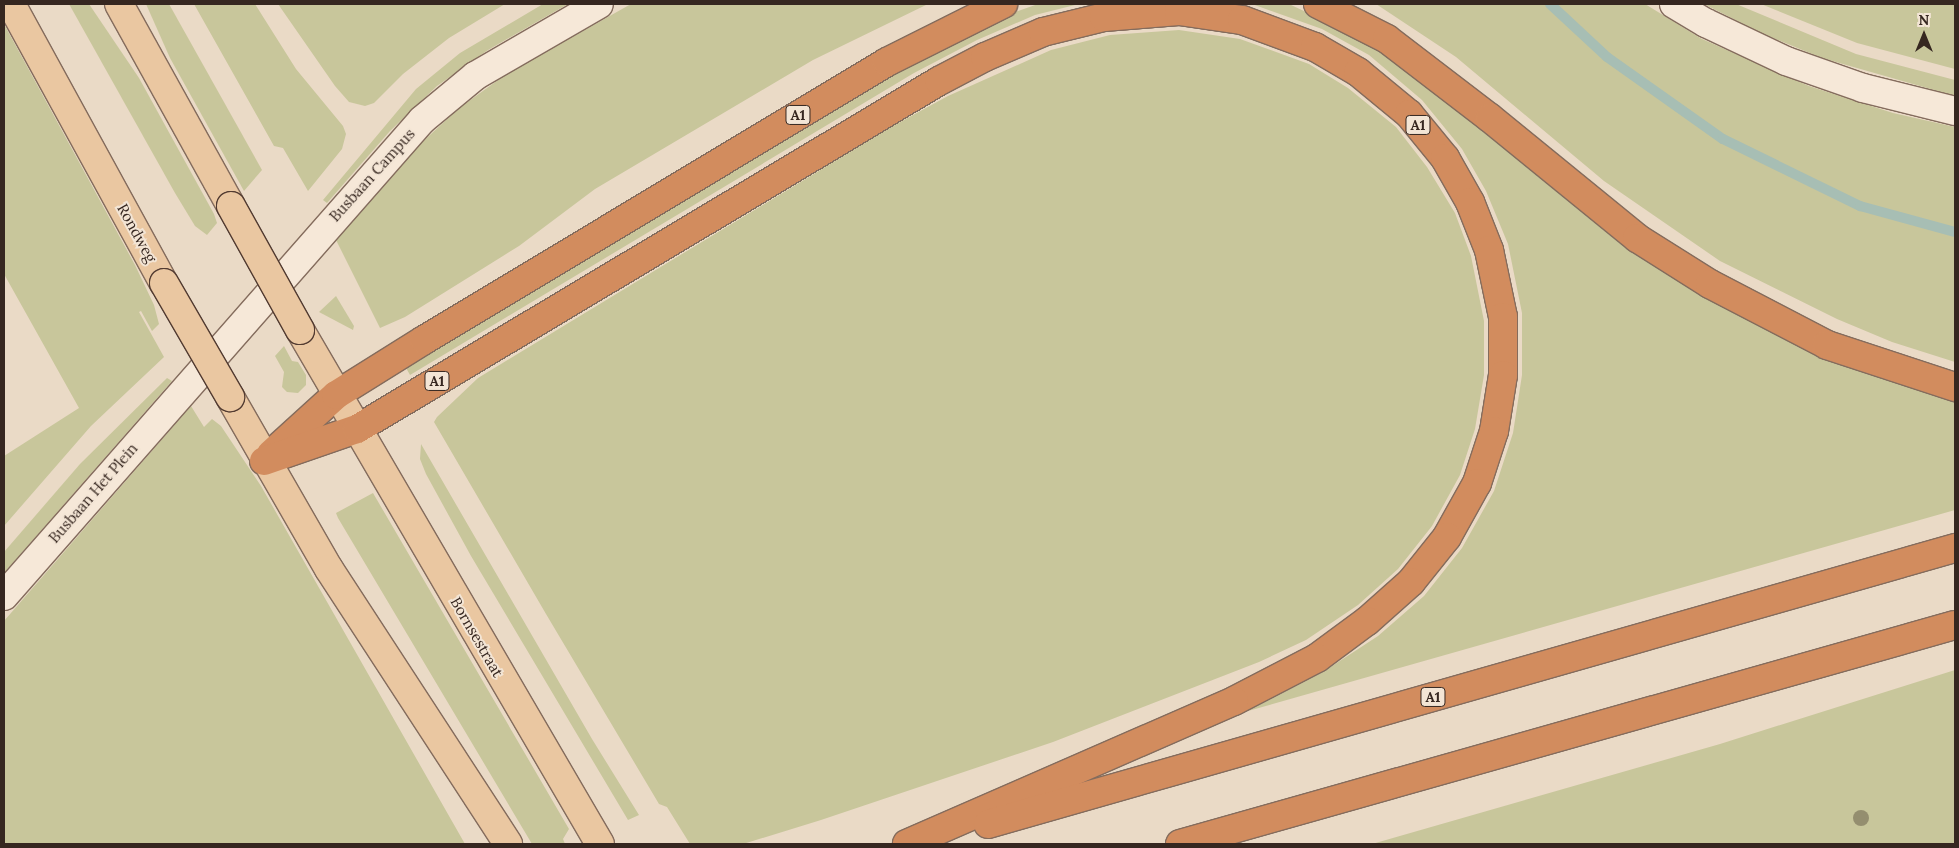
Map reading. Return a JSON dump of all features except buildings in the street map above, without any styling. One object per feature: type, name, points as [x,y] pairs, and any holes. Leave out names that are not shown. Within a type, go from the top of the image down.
[{"type":"highway","name":"A1","points":[[336,395],[810,107],[887,62],[1003,4]]},
{"type":"highway","points":[[1318,4],[1387,39],[1445,82],[1637,238],[1710,284],[1827,345],[1955,387]]},
{"type":"highway","name":"A1","points":[[357,429],[939,81],[985,56],[1043,32],[1104,17],[1188,13],[1242,20],[1315,47],[1358,72],[1409,114],[1453,172],[1470,202],[1489,250],[1503,317],[1503,375],[1494,431],[1477,483],[1447,537],[1411,582],[1368,621],[1317,658],[1234,701],[907,844]]},
{"type":"highway","points":[[264,461],[336,395]]},
{"type":"highway","points":[[264,461],[357,429]]},
{"type":"highway","name":"A1","points":[[918,844],[1955,548]]},
{"type":"highway","points":[[1180,844],[1955,625]]},
{"type":"main road","name":"Rondweg","points":[[11,4],[264,461]]},
{"type":"main road","points":[[119,4],[336,395],[357,429]]},
{"type":"main road","name":"Bornsestraat","points":[[357,429],[600,844]]},
{"type":"main road","points":[[264,461],[329,569],[508,844]]},
{"type":"street","name":"Busbaan Campus","points":[[183,390],[422,120],[475,76],[600,4]]},
{"type":"street","points":[[1674,4],[1706,23],[1786,61],[1863,88],[1955,112]]},
{"type":"street","name":"Busbaan Het Plein","points":[[4,596],[183,390]]},
{"type":"shaded area","points":[[69,4],[89,4],[139,78],[214,214],[217,223],[207,235],[195,226],[175,193]]},
{"type":"shaded area","points":[[146,4],[169,4],[262,170],[244,191],[170,58]]},
{"type":"shaded area","points":[[194,4],[255,4],[296,69],[343,126],[346,134],[342,149],[308,191],[283,148],[274,146]]},
{"type":"shaded area","points":[[278,4],[505,4],[449,38],[403,74],[374,103],[365,106],[349,102],[335,86]]},
{"type":"shaded area","points":[[543,4],[568,4],[488,50],[437,86],[390,131],[327,203],[323,200],[416,89],[460,53]]},
{"type":"shaded area","points":[[631,4],[928,4],[813,60],[595,189],[519,246],[405,317],[380,328],[336,240],[417,147],[458,109],[505,75]]},
{"type":"shaded area","points":[[1038,4],[1079,4],[1035,15],[977,40],[914,73],[410,375],[405,366],[903,67],[1001,17]]},
{"type":"shaded area","points":[[1252,4],[1289,4],[1376,45],[1585,211],[1955,399],[1955,510],[1248,711],[1323,672],[1378,636],[1424,596],[1462,548],[1494,491],[1513,433],[1522,375],[1522,313],[1508,244],[1486,191],[1462,149],[1422,100],[1369,55],[1322,29]]},
{"type":"shaded area","points":[[1376,4],[1645,4],[1702,39],[1809,86],[1893,113],[1955,127],[1955,362],[1892,342],[1837,319],[1720,261],[1604,181],[1456,57]]},
{"type":"shaded area","points":[[1704,4],[1736,4],[1856,54],[1955,80],[1955,96],[1822,58],[1763,34]]},
{"type":"shaded area","points":[[1761,4],[1955,4],[1955,69],[1857,43]]},
{"type":"shaded area","points":[[4,24],[135,265],[154,305],[159,324],[152,331],[141,311],[139,312],[164,357],[91,426],[4,526],[4,456],[79,408],[4,274]]},
{"type":"shaded area","points":[[1179,30],[1240,39],[1309,64],[1348,88],[1396,127],[1427,167],[1455,213],[1471,256],[1484,321],[1484,375],[1475,429],[1460,475],[1432,526],[1398,569],[1358,605],[1306,640],[1259,662],[1053,742],[821,820],[743,844],[690,844],[667,807],[659,804],[546,614],[434,422],[437,417],[478,378],[891,127],[948,96],[1051,50],[1110,35]]},
{"type":"shaded area","points":[[336,296],[354,326],[353,330],[319,312]]},
{"type":"shaded area","points":[[284,346],[292,361],[298,362],[306,375],[306,385],[298,393],[287,392],[282,387],[284,372],[275,356]]},
{"type":"shaded area","points":[[167,378],[172,381],[4,573],[4,552],[80,464]]},
{"type":"shaded area","points":[[191,406],[204,427],[212,419],[221,426],[261,486],[465,844],[4,844],[4,621]]},
{"type":"shaded area","points":[[421,444],[592,739],[639,815],[628,820],[471,556],[426,474],[420,459]]},
{"type":"shaded area","points":[[373,493],[569,829],[563,839],[565,844],[532,844],[338,518],[336,513]]},
{"type":"shaded area","points":[[1955,670],[1955,844],[1372,844],[1720,744]]},
{"type":"waterway","points":[[1550,4],[1607,57],[1723,139],[1860,206],[1955,232]]}]
